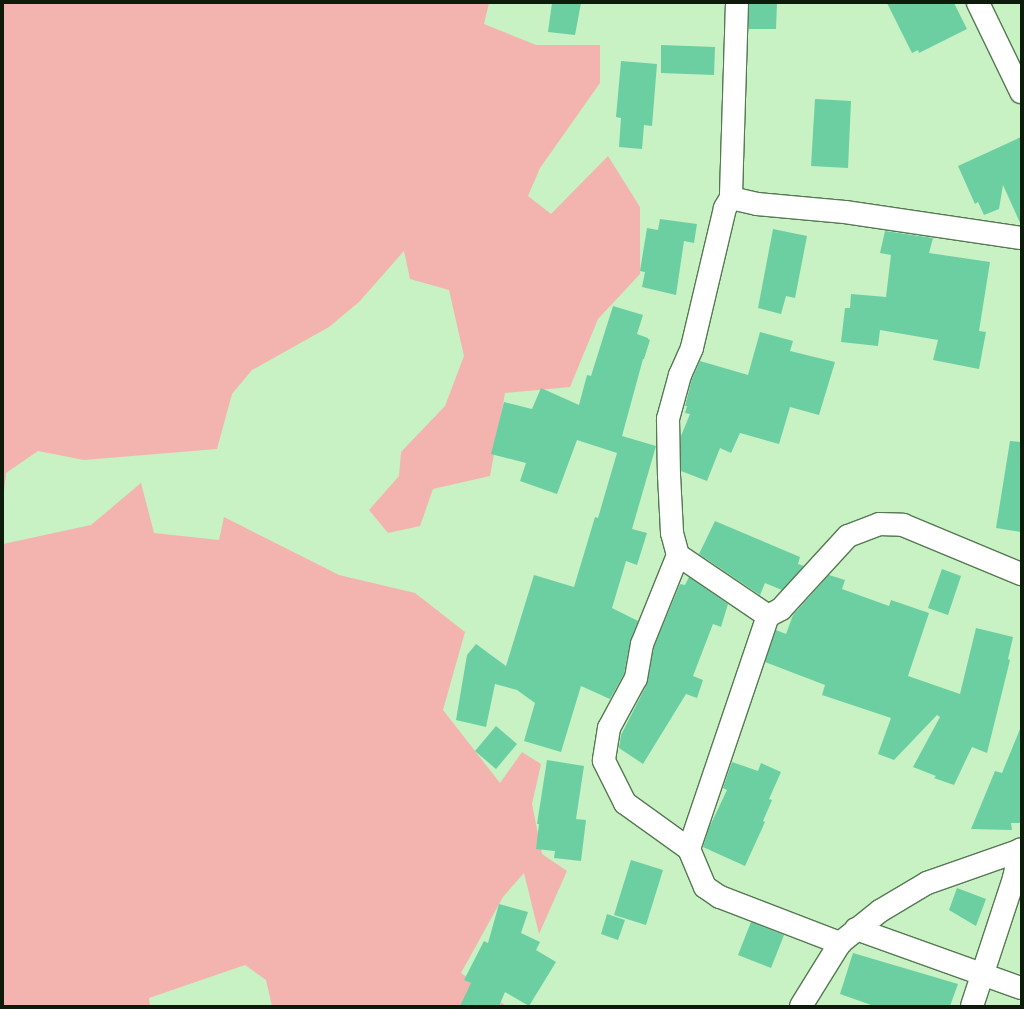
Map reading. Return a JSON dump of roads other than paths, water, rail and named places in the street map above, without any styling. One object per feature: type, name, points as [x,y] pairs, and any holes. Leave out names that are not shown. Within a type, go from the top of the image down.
[{"type":"street","points":[[737,3],[731,198],[725,208],[692,348],[680,375],[668,419],[672,533],[678,555],[642,644],[636,678],[609,728],[604,761],[625,803],[689,848],[705,887],[720,897],[840,943]]},
{"type":"street","points":[[978,3],[1021,92]]},
{"type":"street","points":[[731,198],[757,204],[845,212],[1021,238]]},
{"type":"street","points":[[689,848],[768,616],[781,609],[848,536],[878,524],[903,525],[1021,574]]},
{"type":"street","points":[[678,555],[768,616]]},
{"type":"street","points":[[801,1006],[840,943],[880,911],[927,883],[1021,850]]},
{"type":"street","points":[[972,1006],[1014,878],[1021,850]]},
{"type":"street","points":[[856,929],[1021,988]]}]
